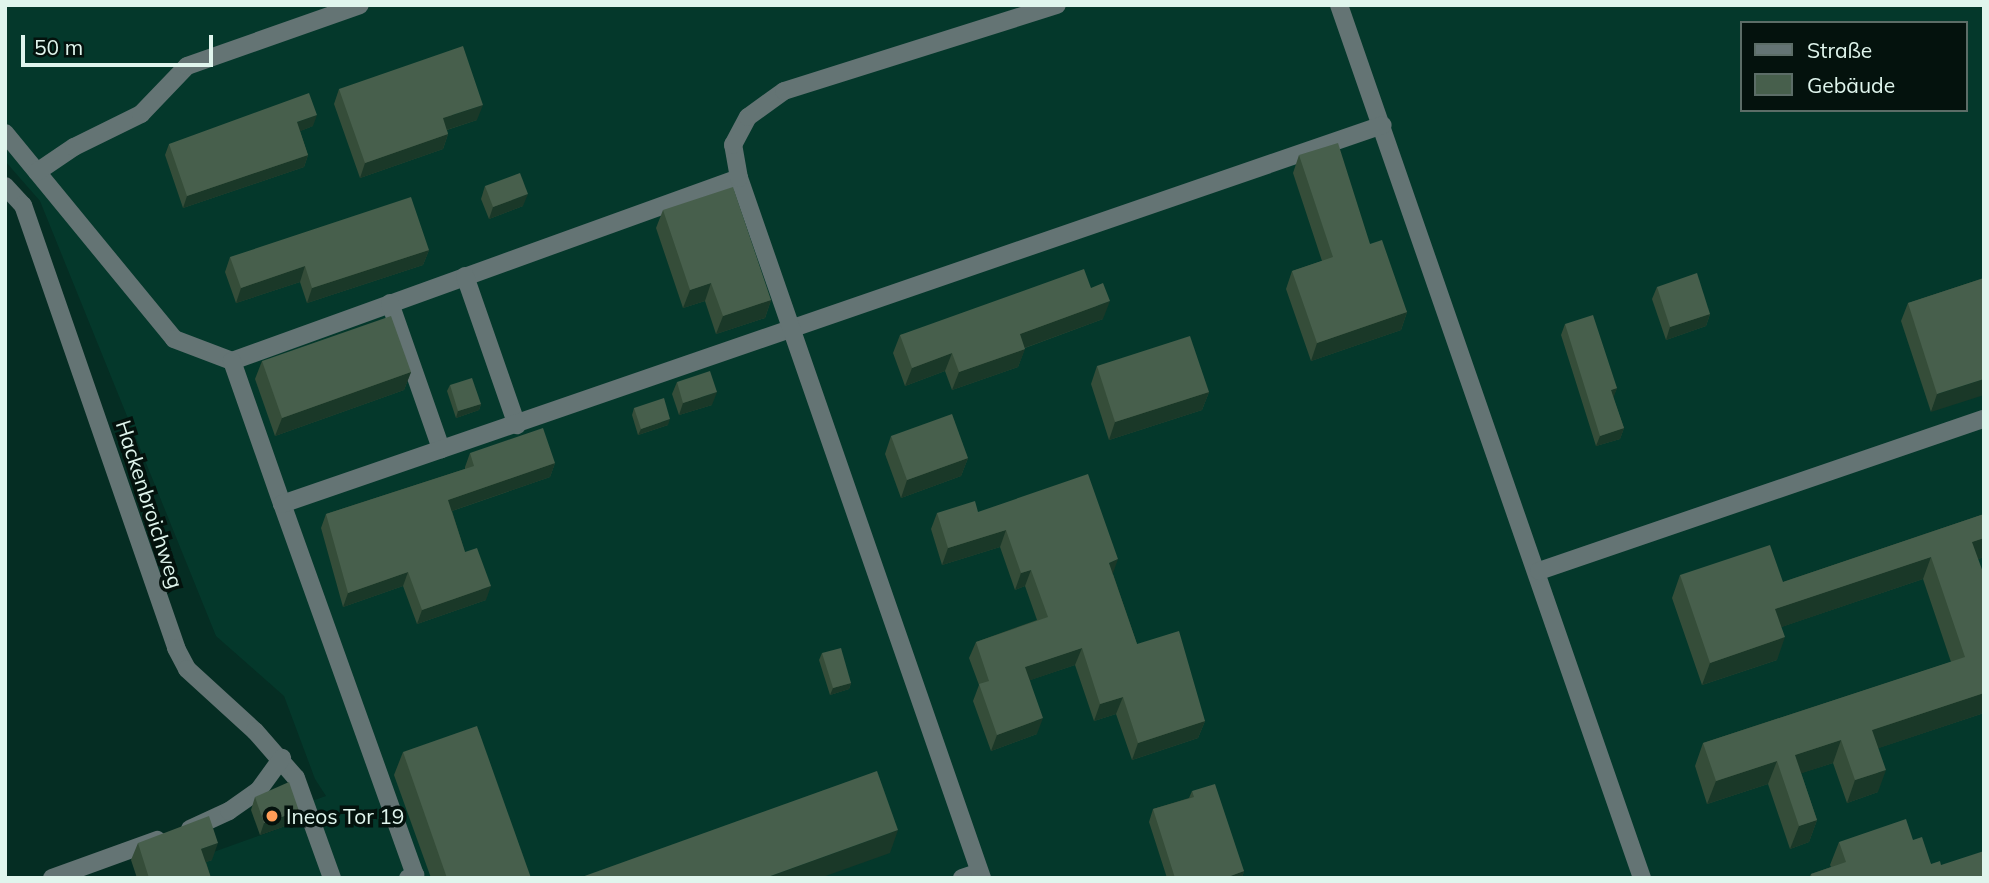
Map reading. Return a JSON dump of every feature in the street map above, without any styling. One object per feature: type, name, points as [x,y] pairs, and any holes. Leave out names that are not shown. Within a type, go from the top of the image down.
[{"type":"lane","points":[[37,172],[74,147],[141,114],[187,66],[360,5]]},
{"type":"lane","points":[[961,878],[981,875],[739,178],[733,145],[748,117],[784,91],[1057,5]]},
{"type":"lane","points":[[1339,5],[1539,571],[1642,878]]},
{"type":"lane","points":[[282,505],[1383,125]]},
{"type":"lane","points":[[5,134],[174,339],[232,360],[739,178]]},
{"type":"lane","name":"Hackenbroichweg","points":[[5,186],[23,205],[176,648],[187,669],[282,758],[304,804],[331,878]]},
{"type":"lane","points":[[465,276],[517,425]]},
{"type":"lane","points":[[390,303],[441,449]]},
{"type":"lane","points":[[232,360],[413,877]]},
{"type":"lane","points":[[1539,571],[1984,419]]},
{"type":"lane","points":[[52,878],[229,811],[258,791],[282,758]]},
{"type":"shaded area","points":[[5,5],[1984,5],[1984,878],[141,878],[294,823],[289,809],[326,796],[315,779],[284,696],[216,636],[40,201],[5,161]]},
{"type":"building","points":[[463,46],[483,105],[443,118],[448,134],[365,163],[339,89]]},
{"type":"building","points":[[309,93],[317,115],[297,122],[308,155],[187,196],[169,144]]},
{"type":"building","points":[[1338,143],[1370,244],[1382,240],[1407,312],[1317,343],[1292,271],[1333,257],[1299,155]]},
{"type":"building","points":[[520,173],[528,194],[493,207],[485,186]]},
{"type":"building","points":[[733,187],[771,300],[723,316],[711,283],[690,290],[663,210]]},
{"type":"building","points":[[411,197],[429,250],[312,288],[305,266],[241,288],[230,257]]},
{"type":"building","points":[[1084,269],[1091,288],[1103,283],[1110,301],[1020,334],[1025,349],[959,372],[952,353],[912,368],[900,335]]},
{"type":"building","points":[[1697,273],[1710,314],[1670,327],[1657,287]]},
{"type":"building","points":[[1984,278],[1984,379],[1937,394],[1908,303]]},
{"type":"building","points":[[1593,315],[1617,388],[1611,390],[1624,428],[1600,436],[1565,324]]},
{"type":"building","points":[[391,316],[411,372],[282,418],[262,361]]},
{"type":"building","points":[[1190,336],[1209,392],[1115,422],[1097,366]]},
{"type":"building","points":[[710,371],[717,392],[683,403],[677,382]]},
{"type":"building","points":[[472,378],[481,404],[458,411],[450,385]]},
{"type":"building","points":[[664,398],[670,419],[641,429],[634,408]]},
{"type":"building","points":[[952,414],[968,458],[907,480],[891,436]]},
{"type":"building","points":[[543,428],[555,463],[448,500],[465,552],[477,548],[491,586],[422,610],[408,572],[348,593],[326,514],[474,466],[470,453]]},
{"type":"building","points":[[1088,474],[1118,559],[1109,563],[1137,644],[1179,631],[1205,721],[1138,743],[1123,697],[1100,704],[1082,648],[1025,667],[1043,718],[997,735],[979,684],[989,681],[976,642],[1048,617],[1031,570],[1021,573],[1006,530],[948,548],[937,513],[975,501],[978,512]]},
{"type":"building","points":[[1984,514],[1984,538],[1972,542],[1984,575],[1984,693],[1872,730],[1886,770],[1855,780],[1841,740],[1795,755],[1817,820],[1799,826],[1777,761],[1716,781],[1703,743],[1965,657],[1931,557],[1775,609],[1785,637],[1710,663],[1680,575],[1770,545],[1783,582]]},
{"type":"building","points":[[841,648],[851,683],[833,688],[822,653]]},
{"type":"building","points":[[477,726],[531,878],[447,878],[403,752]]},
{"type":"building","points":[[877,771],[898,830],[765,878],[579,878]]},
{"type":"building","points":[[289,782],[299,811],[264,823],[255,797]]},
{"type":"building","points":[[1215,784],[1244,871],[1225,878],[1175,878],[1153,809],[1194,797],[1192,791]]},
{"type":"building","points":[[209,816],[218,843],[201,849],[211,878],[149,878],[138,843]]},
{"type":"building","points":[[1906,819],[1913,840],[1922,837],[1931,864],[1940,861],[1941,865],[1984,851],[1984,878],[1812,878],[1811,874],[1846,862],[1839,842]]},
{"type":"place","name":"Ineos Tor 19","points":[[272,816]]}]
